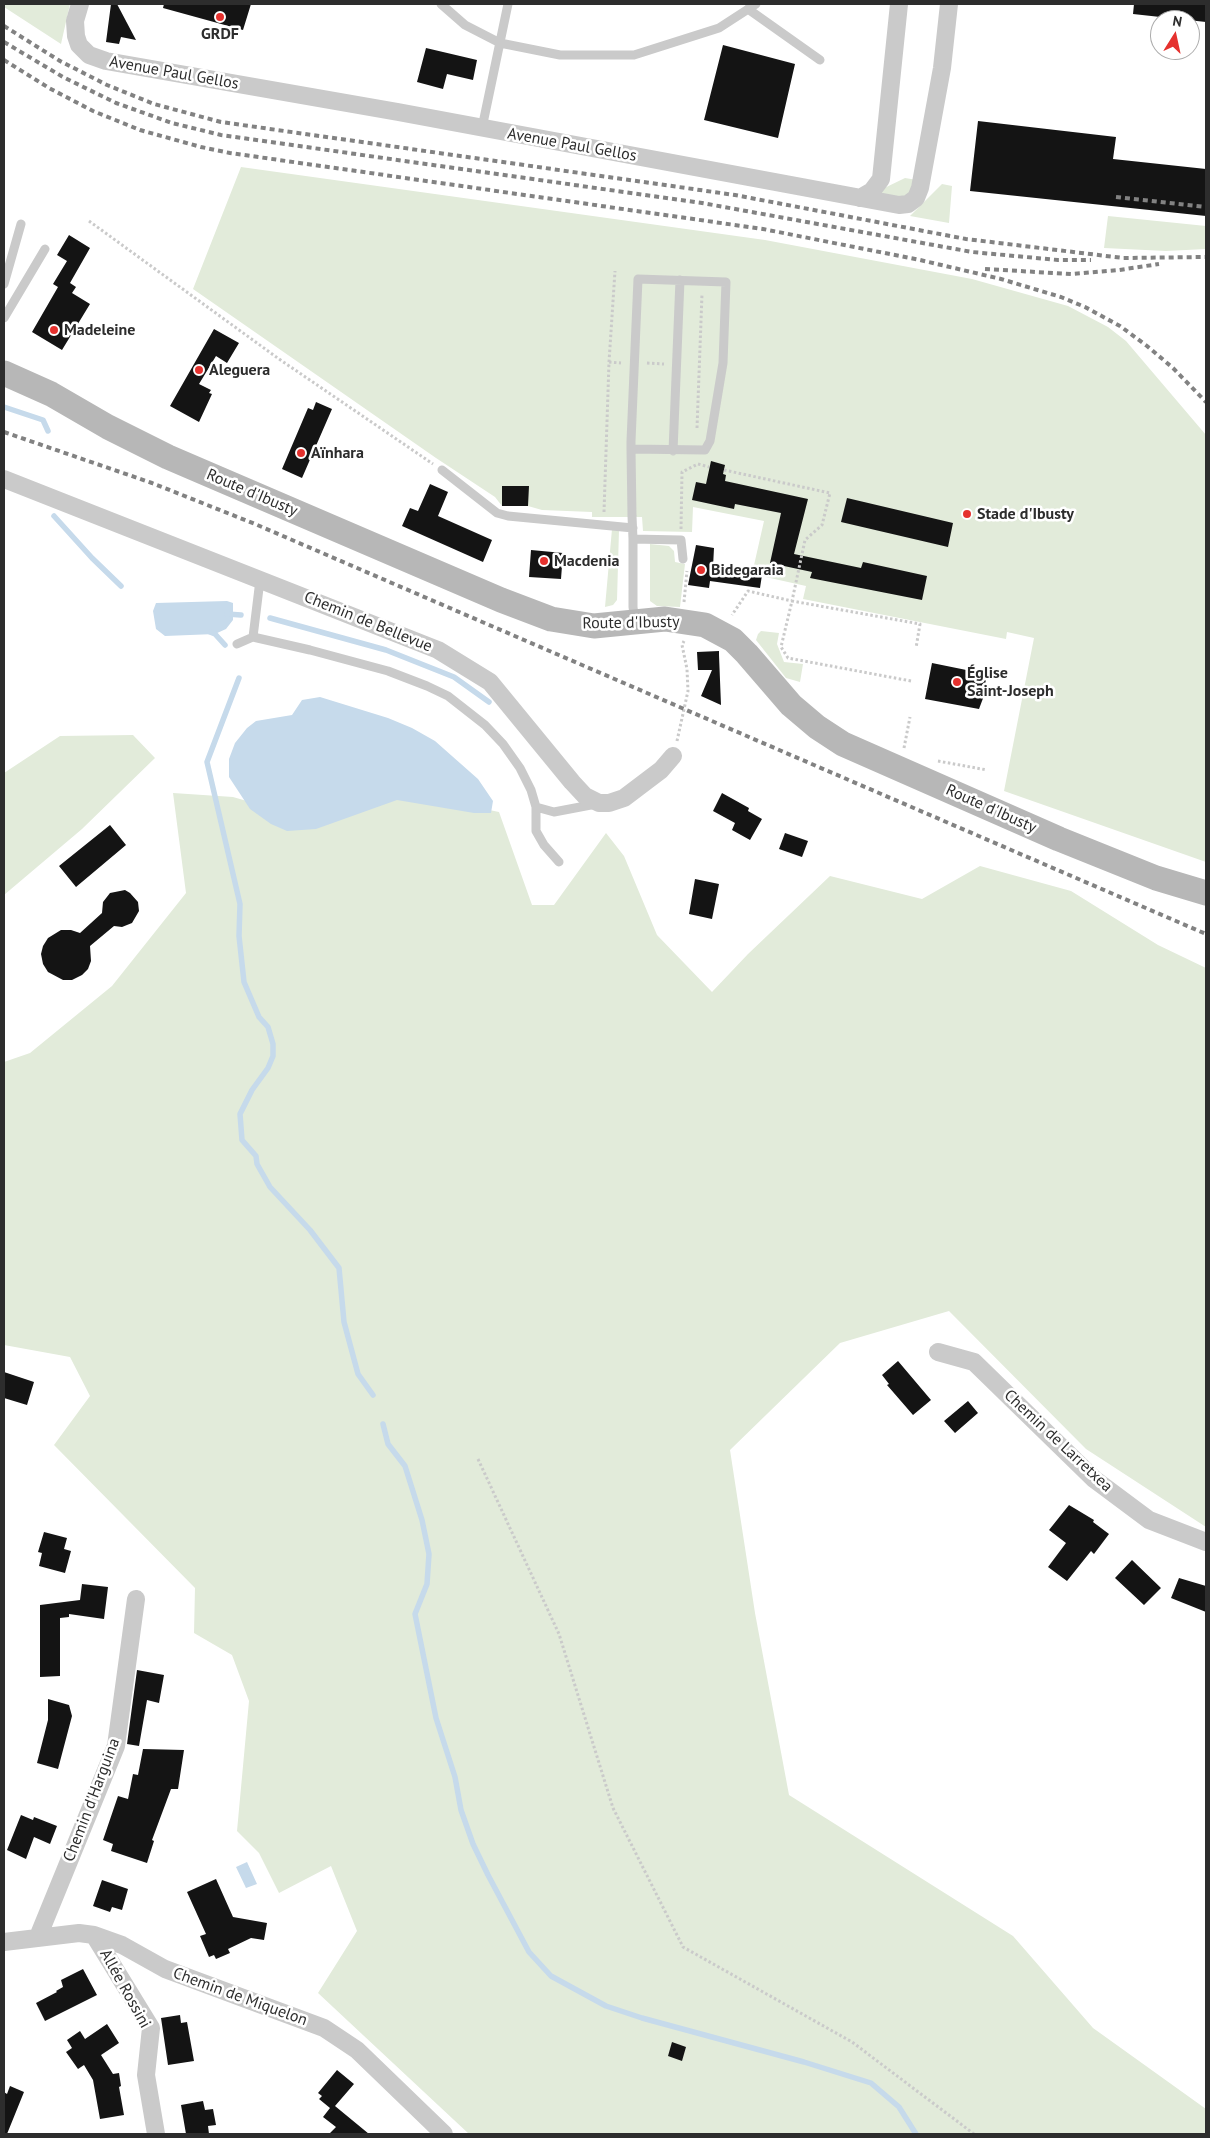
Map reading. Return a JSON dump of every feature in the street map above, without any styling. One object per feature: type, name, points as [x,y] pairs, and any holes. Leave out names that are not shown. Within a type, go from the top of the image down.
[{"type":"street","name":"Avenue Paul Gellos","points":[[80,4],[75,21],[79,46],[89,55],[106,61],[899,205],[908,204],[916,198],[922,180],[942,68],[949,4]]},
{"type":"street","points":[[860,198],[872,191],[880,178],[899,4]]},
{"type":"street","name":"Route d'Ibusty","points":[[4,373],[51,394],[116,431],[168,457],[520,608],[551,619],[571,624],[594,626],[665,618],[688,613],[704,625],[733,640],[748,654],[791,705],[817,726],[844,744],[1068,842],[1156,878],[1206,894]]},
{"type":"street","name":"Chemin de Bellevue","points":[[4,479],[438,650],[490,682],[572,782],[585,796],[599,803]]},
{"type":"street","points":[[599,803],[609,803],[624,798],[661,770],[673,756]]},
{"type":"street","name":"Chemin de Larretxea","points":[[938,1352],[974,1362],[1094,1479],[1148,1520],[1206,1542]]},
{"type":"street","name":"Chemin d'Harguina","points":[[38,1937],[116,1746],[136,1598]]},
{"type":"street","name":"Chemin de Miquelon","points":[[4,1942],[79,1933],[94,1935],[122,1945],[172,1972],[324,2028],[357,2050],[444,2134]]},
{"type":"street","name":"Allée Rossini","points":[[94,1935],[151,2028],[146,2076],[156,2134]]},
{"type":"lane","points":[[441,4],[465,25],[500,43],[560,55],[634,55],[719,28],[752,6],[820,60]]},
{"type":"lane","points":[[482,128],[508,4]]},
{"type":"lane","points":[[4,284],[21,224]]},
{"type":"lane","points":[[4,318],[45,249]]},
{"type":"lane","points":[[631,449],[705,450],[710,441],[724,363],[726,282],[638,279],[631,449],[633,607],[635,622]]},
{"type":"lane","points":[[673,451],[680,280]]},
{"type":"lane","points":[[442,470],[497,513],[508,516],[632,528]]},
{"type":"lane","points":[[633,538],[681,540],[683,560]]},
{"type":"lane","points":[[253,637],[260,580]]},
{"type":"lane","points":[[238,644],[253,637],[388,671],[448,696],[467,709],[503,744],[520,768],[531,790],[536,807],[536,831],[559,862]]},
{"type":"lane","points":[[536,807],[554,812],[599,803]]},
{"type":"path","points":[[88,221],[279,359],[442,470]]},
{"type":"path","points":[[604,525],[608,362],[615,271]]},
{"type":"path","points":[[696,451],[702,281]]},
{"type":"path","points":[[608,362],[699,364]]},
{"type":"path","points":[[681,540],[682,472],[698,464]]},
{"type":"path","points":[[724,470],[830,493],[822,525],[805,540],[782,647],[788,658],[910,680]]},
{"type":"path","points":[[673,756],[688,691],[687,669],[682,645],[688,613],[688,561],[683,560]]},
{"type":"path","points":[[720,632],[748,591],[920,624],[916,648]]},
{"type":"path","points":[[909,753],[903,749],[910,717]]},
{"type":"path","points":[[932,760],[986,770]]},
{"type":"path","points":[[478,1459],[559,1634],[614,1808],[683,1947],[852,2042],[974,2134]]},
{"type":"green space","points":[[4,4],[70,4],[61,44],[4,7]]},
{"type":"green space","name":"Stade d'Ibusty","points":[[241,167],[765,240],[972,279],[1068,306],[1108,327],[1126,341],[1206,435],[1206,862],[1004,791],[1034,638],[1007,632],[1006,639],[803,599],[806,586],[752,574],[764,521],[693,507],[692,532],[643,531],[642,517],[592,517],[592,512],[542,510],[528,506],[502,506],[495,497],[193,289]]},
{"type":"green space","points":[[905,178],[917,180],[906,200],[872,194]]},
{"type":"green space","points":[[942,184],[952,186],[949,223],[910,216]]},
{"type":"green space","points":[[1108,216],[1206,226],[1206,249],[1166,251],[1104,248]]},
{"type":"green space","points":[[612,529],[619,530],[617,600],[613,605],[605,607]]},
{"type":"green space","points":[[650,544],[669,546],[674,551],[675,562],[685,564],[680,607],[657,606],[650,601]]},
{"type":"green space","points":[[761,631],[779,633],[777,644],[784,662],[803,664],[800,682],[786,678],[756,640]]},
{"type":"green space","points":[[133,735],[155,758],[82,829],[4,895],[4,773],[60,736]]},
{"type":"green space","points":[[398,791],[499,812],[532,905],[554,905],[606,833],[624,856],[657,935],[712,992],[748,954],[830,876],[922,899],[980,866],[1071,891],[1158,945],[1206,968],[1206,1527],[1086,1449],[949,1311],[840,1343],[730,1450],[755,1613],[789,1795],[1013,1936],[1093,2028],[1206,2109],[1206,2134],[469,2134],[318,1993],[357,1931],[331,1866],[279,1893],[259,1853],[237,1831],[249,1701],[232,1655],[194,1633],[195,1588],[54,1445],[90,1396],[70,1357],[4,1345],[4,1062],[30,1053],[112,986],[186,893],[173,793],[233,797],[309,819]]},
{"type":"water","points":[[227,601],[233,603],[233,620],[226,629],[215,634],[165,636],[156,629],[153,611],[156,603]]},
{"type":"water","points":[[320,697],[388,718],[412,728],[435,741],[478,779],[493,801],[491,813],[474,813],[397,800],[316,829],[287,831],[271,824],[250,809],[229,777],[229,759],[235,743],[247,728],[256,721],[292,715],[302,700]]},
{"type":"water","points":[[247,1862],[257,1884],[246,1888],[236,1867]]},
{"type":"building","points":[[111,4],[117,4],[136,40],[121,37],[119,44],[106,42]]},
{"type":"building","name":"GRDF","points":[[164,4],[251,4],[243,30],[163,8]]},
{"type":"building","points":[[1134,4],[1206,4],[1206,22],[1200,21],[1200,10],[1150,10],[1150,16],[1133,14]]},
{"type":"building","points":[[723,45],[795,64],[778,138],[704,120]]},
{"type":"building","points":[[426,48],[477,60],[473,80],[447,74],[443,89],[417,82]]},
{"type":"building","points":[[978,121],[1116,137],[1113,159],[1206,169],[1206,216],[970,191]]},
{"type":"building","points":[[69,235],[90,248],[70,283],[76,287],[72,293],[90,304],[62,350],[32,332],[58,287],[53,284],[67,261],[57,255]]},
{"type":"building","name":"Aleguera","points":[[214,329],[239,343],[227,363],[216,356],[199,384],[211,390],[209,393],[212,394],[199,422],[170,406]]},
{"type":"building","name":"Aïnhara","points":[[316,402],[332,409],[302,478],[282,469],[308,408],[313,410]]},
{"type":"building","points":[[711,461],[725,465],[723,474],[726,475],[725,481],[808,499],[794,554],[861,568],[863,562],[927,576],[922,600],[810,578],[812,572],[770,563],[781,513],[735,504],[734,509],[692,500],[696,482],[706,484]]},
{"type":"building","points":[[430,484],[448,492],[438,516],[492,540],[483,562],[402,526],[410,508],[418,511]]},
{"type":"building","points":[[502,486],[529,486],[528,506],[502,506]]},
{"type":"building","points":[[847,498],[953,523],[948,547],[841,522]]},
{"type":"building","points":[[696,545],[714,548],[713,567],[762,575],[760,588],[710,581],[709,588],[688,585]]},
{"type":"building","name":"Macdenia","points":[[531,550],[563,553],[561,579],[529,577]]},
{"type":"building","points":[[719,651],[721,705],[701,696],[712,670],[698,670],[697,652]]},
{"type":"building","name":"Église Saint-Joseph","points":[[932,663],[986,674],[985,693],[979,709],[925,699]]},
{"type":"building","points":[[722,793],[749,808],[748,811],[762,819],[750,840],[732,830],[735,823],[713,811]]},
{"type":"building","points":[[110,825],[126,845],[76,887],[59,866]]},
{"type":"building","points":[[785,833],[808,841],[802,857],[779,849]]},
{"type":"building","points":[[695,879],[719,884],[712,919],[689,914]]},
{"type":"building","points":[[125,890],[138,902],[139,911],[132,923],[122,927],[114,926],[90,946],[91,961],[88,969],[82,975],[72,980],[63,980],[48,972],[43,964],[41,954],[48,938],[61,930],[71,930],[80,933],[102,913],[103,902],[110,893]]},
{"type":"building","points":[[898,1361],[931,1400],[913,1415],[887,1385],[889,1384],[882,1375]]},
{"type":"building","points":[[4,1372],[34,1382],[27,1405],[4,1398]]},
{"type":"building","points":[[968,1401],[978,1413],[955,1433],[944,1421]]},
{"type":"building","points":[[1069,1505],[1094,1520],[1093,1522],[1109,1534],[1094,1554],[1091,1551],[1067,1581],[1048,1567],[1066,1543],[1049,1530]]},
{"type":"building","points":[[44,1532],[67,1538],[64,1549],[71,1551],[65,1573],[39,1566],[42,1553],[38,1552]]},
{"type":"building","points":[[1132,1560],[1161,1588],[1144,1605],[1115,1578]]},
{"type":"building","points":[[1179,1578],[1206,1586],[1206,1612],[1171,1598]]},
{"type":"building","points":[[82,1584],[108,1587],[104,1619],[69,1614],[69,1617],[60,1618],[60,1676],[40,1677],[40,1605],[80,1600]]},
{"type":"building","points":[[137,1670],[164,1675],[159,1703],[147,1700],[139,1746],[127,1744]]},
{"type":"building","points":[[48,1699],[69,1705],[72,1716],[58,1769],[37,1763],[48,1720]]},
{"type":"building","points":[[143,1749],[184,1750],[178,1789],[171,1789],[152,1840],[154,1841],[147,1863],[111,1851],[113,1844],[103,1840],[118,1796],[128,1799],[133,1774],[138,1775]]},
{"type":"building","points":[[21,1815],[33,1820],[34,1817],[57,1826],[50,1844],[34,1837],[26,1859],[7,1850]]},
{"type":"building","points":[[216,1879],[233,1917],[267,1923],[264,1940],[251,1938],[228,1949],[230,1953],[216,1959],[214,1955],[209,1957],[200,1936],[206,1934],[187,1892]]},
{"type":"building","points":[[102,1880],[128,1889],[122,1910],[112,1907],[110,1912],[93,1906]]},
{"type":"building","points":[[83,1969],[97,1995],[45,2021],[36,2003],[63,1987],[61,1980]]},
{"type":"building","points":[[180,2015],[181,2023],[187,2022],[194,2061],[168,2065],[161,2018]]},
{"type":"building","points":[[107,2024],[119,2043],[101,2055],[113,2074],[119,2073],[121,2086],[119,2087],[124,2115],[100,2119],[93,2080],[84,2065],[78,2069],[66,2052],[72,2048],[67,2040],[80,2031],[85,2039]]},
{"type":"building","points":[[672,2042],[686,2047],[682,2061],[668,2056]]},
{"type":"building","points":[[337,2070],[354,2084],[335,2106],[369,2134],[329,2134],[336,2127],[323,2117],[330,2108],[319,2099],[322,2096],[318,2093]]},
{"type":"building","points":[[10,2086],[24,2092],[7,2134],[4,2134],[4,2092],[7,2094]]},
{"type":"building","points":[[203,2101],[205,2110],[213,2109],[216,2125],[208,2126],[209,2134],[186,2134],[181,2105]]},
{"type":"waterway","points":[[4,407],[43,420],[48,431]]},
{"type":"waterway","points":[[54,516],[92,558],[121,586]]},
{"type":"waterway","points":[[227,614],[241,615]]},
{"type":"waterway","points":[[270,618],[386,650],[454,677],[489,702]]},
{"type":"waterway","points":[[210,632],[215,634],[225,645]]},
{"type":"waterway","points":[[239,678],[207,762],[240,904],[239,936],[244,982],[259,1017],[268,1027],[273,1044],[273,1056],[268,1068],[252,1090],[240,1114],[242,1140],[256,1156],[257,1164],[270,1187],[310,1230],[339,1268],[344,1322],[358,1374],[373,1395]]},
{"type":"waterway","points":[[383,1424],[388,1444],[405,1466],[422,1520],[429,1554],[427,1584],[415,1614],[436,1718],[455,1777],[461,1810],[473,1844],[529,1952],[551,1976],[606,2006],[871,2083],[899,2107],[916,2134]]},
{"type":"railway","points":[[4,26],[60,61],[107,85],[154,104],[221,122],[735,195],[966,239],[1123,258],[1206,257]]},
{"type":"railway","points":[[4,42],[63,77],[116,103],[172,123],[221,135],[702,203],[972,252],[1058,260],[1091,260]]},
{"type":"railway","points":[[4,60],[49,88],[93,111],[140,130],[201,147],[230,153],[763,229],[920,260],[1001,279],[1061,297],[1085,307],[1120,326],[1173,368],[1206,402]]},
{"type":"railway","points":[[1116,197],[1206,207]]},
{"type":"railway","points":[[985,269],[1071,274],[1159,264]]},
{"type":"railway","points":[[4,432],[152,483],[255,524],[1206,934]]},
{"type":"place","name":"GRDF","points":[[220,17]]},
{"type":"place","name":"Madeleine","points":[[54,330]]},
{"type":"place","name":"Aleguera","points":[[199,370]]},
{"type":"place","name":"Aïnhara","points":[[301,453]]},
{"type":"place","name":"Stade d'Ibusty","points":[[967,514]]},
{"type":"place","name":"Macdenia","points":[[544,561]]},
{"type":"place","name":"Bidegaraia","points":[[701,570]]},
{"type":"place","name":"Église Saint-Joseph","points":[[957,682]]}]
